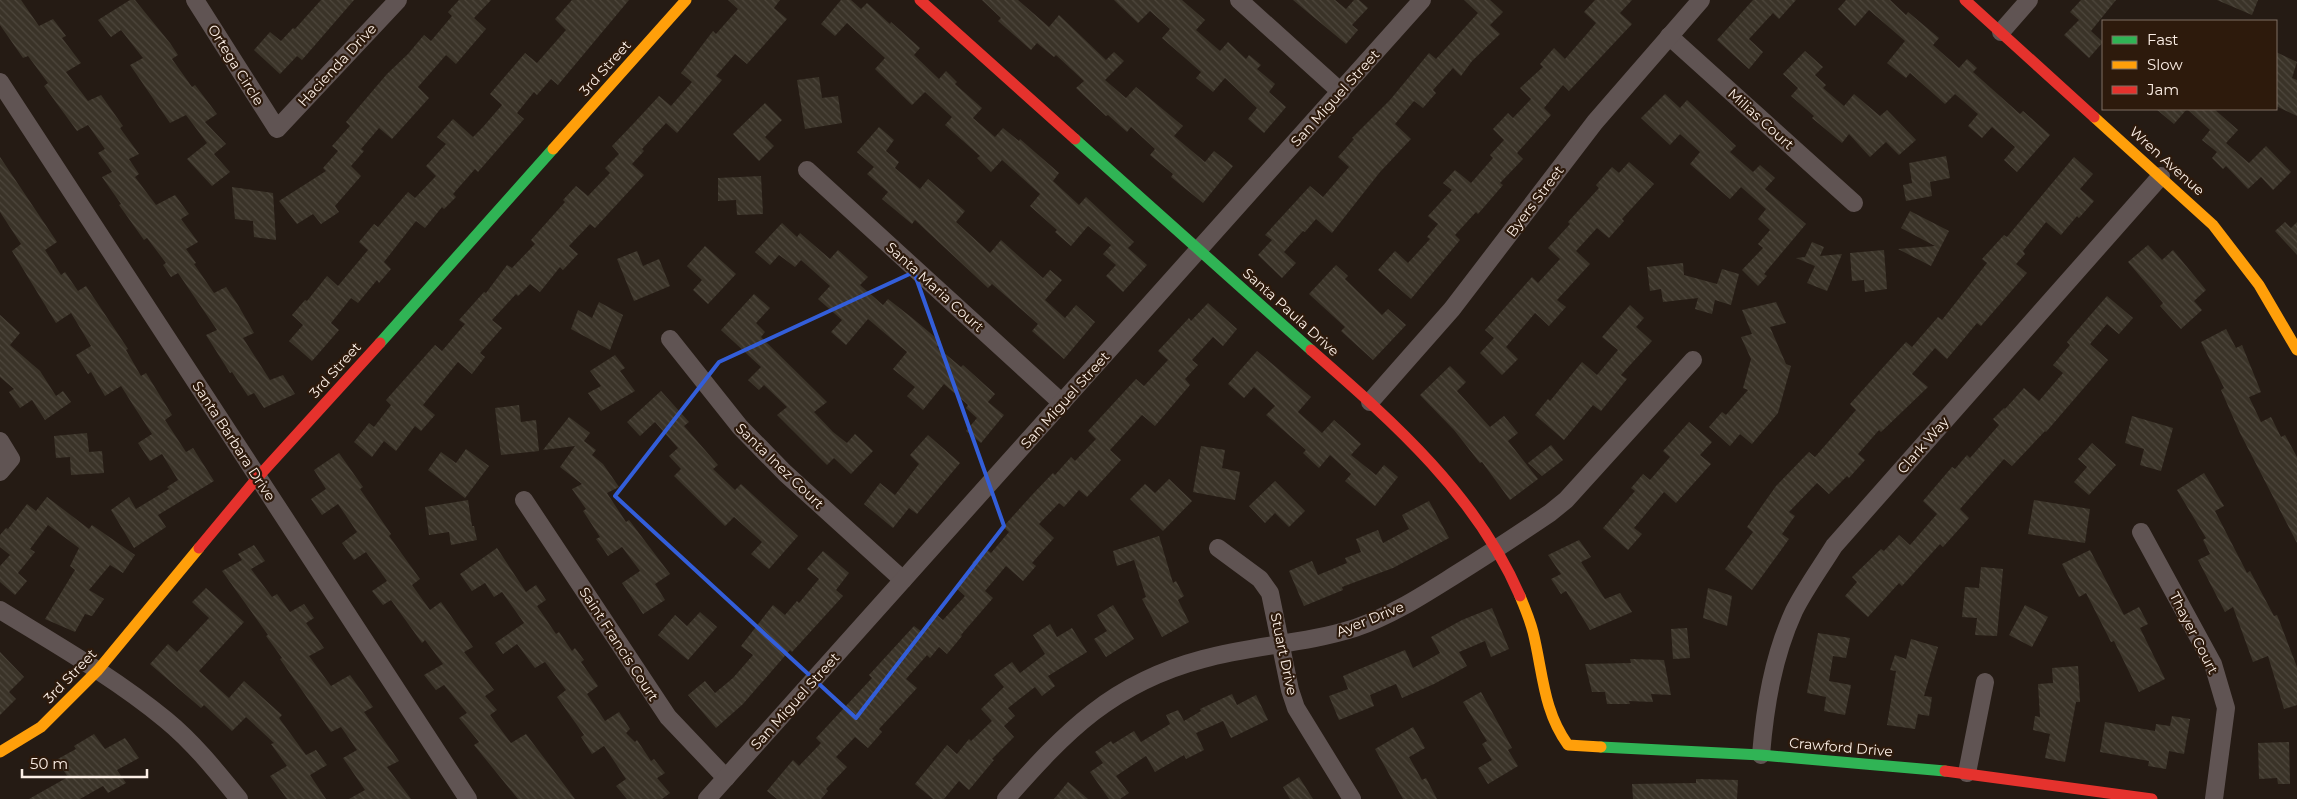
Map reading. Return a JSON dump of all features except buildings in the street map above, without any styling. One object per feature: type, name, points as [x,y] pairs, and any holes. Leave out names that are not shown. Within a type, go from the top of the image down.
[{"type":"street","name":"Ortega Circle","points":[[195,0],[277,129]]},
{"type":"street","name":"Hacienda Drive","points":[[277,129],[398,0]]},
{"type":"street","name":"3rd Street","points":[[0,752],[41,727],[98,670],[258,477],[686,0]]},
{"type":"street","name":"Santa Paula Drive","points":[[920,0],[1370,402],[1438,467],[1498,548],[1529,618],[1549,710]]},
{"type":"street","points":[[1239,0],[1341,92]]},
{"type":"street","name":"San Miguel Street","points":[[707,799],[1422,0]]},
{"type":"street","name":"Byers Street","points":[[1370,402],[1452,309],[1595,122],[1701,0]]},
{"type":"street","name":"Wren Avenue","points":[[1965,0],[2214,225],[2239,255],[2264,291],[2297,350]]},
{"type":"street","points":[[2001,32],[2029,0]]},
{"type":"street","name":"Milias Court","points":[[1669,36],[1854,203]]},
{"type":"street","name":"Santa Barbara Drive","points":[[0,82],[468,799]]},
{"type":"street","name":"Santa Maria Court","points":[[807,170],[1062,403]]},
{"type":"street","name":"Clark Way","points":[[1761,755],[1764,720],[1774,663],[1794,611],[1834,546],[2161,176]]},
{"type":"street","points":[[2286,329],[2297,322]]},
{"type":"street","name":"Santa Inez Court","points":[[670,339],[740,427],[785,473],[903,580]]},
{"type":"street","name":"Ayer Drive","points":[[1006,799],[1063,736],[1110,699],[1139,682],[1204,658],[1356,628],[1392,613],[1498,548],[1566,500],[1693,360]]},
{"type":"street","points":[[0,441],[11,459],[0,472]]},
{"type":"street","name":"Saint Francis Court","points":[[524,500],[668,718],[686,739],[726,778]]},
{"type":"street","name":"Thayer Court","points":[[2141,532],[2213,664],[2226,708],[2214,799]]},
{"type":"street","name":"Stuart Drive","points":[[1218,548],[1260,579],[1270,593],[1290,690],[1296,708],[1352,799]]},
{"type":"street","points":[[0,610],[98,670],[167,721],[210,764],[240,799]]},
{"type":"street","points":[[1968,773],[1985,682]]},
{"type":"street","name":"Crawford Drive","points":[[1549,710],[1558,734],[1568,746],[1761,755],[1968,773],[2152,799]]},
{"type":"highlighted area","points":[[914,272],[1004,526],[856,718],[615,496],[719,362]]},
{"type":"traffic: fast","points":[[1075,139],[1311,350]]},
{"type":"traffic: fast","points":[[380,343],[553,149]]},
{"type":"traffic: fast","points":[[1601,747],[1761,755],[1945,771]]},
{"type":"traffic: slow","points":[[553,149],[686,0]]},
{"type":"traffic: slow","points":[[2094,117],[2213,225],[2259,285],[2297,350]]},
{"type":"traffic: slow","points":[[0,752],[41,727],[98,670],[199,548]]},
{"type":"traffic: slow","points":[[1520,596],[1533,632],[1545,691],[1553,719],[1568,745],[1601,747]]},
{"type":"traffic: jam","points":[[920,0],[1075,139]]},
{"type":"traffic: jam","points":[[1965,0],[2094,117]]},
{"type":"traffic: jam","points":[[199,548],[258,477],[380,343]]},
{"type":"traffic: jam","points":[[1311,350],[1402,433],[1456,492],[1502,559],[1520,596]]},
{"type":"traffic: jam","points":[[1945,771],[2152,799]]}]
